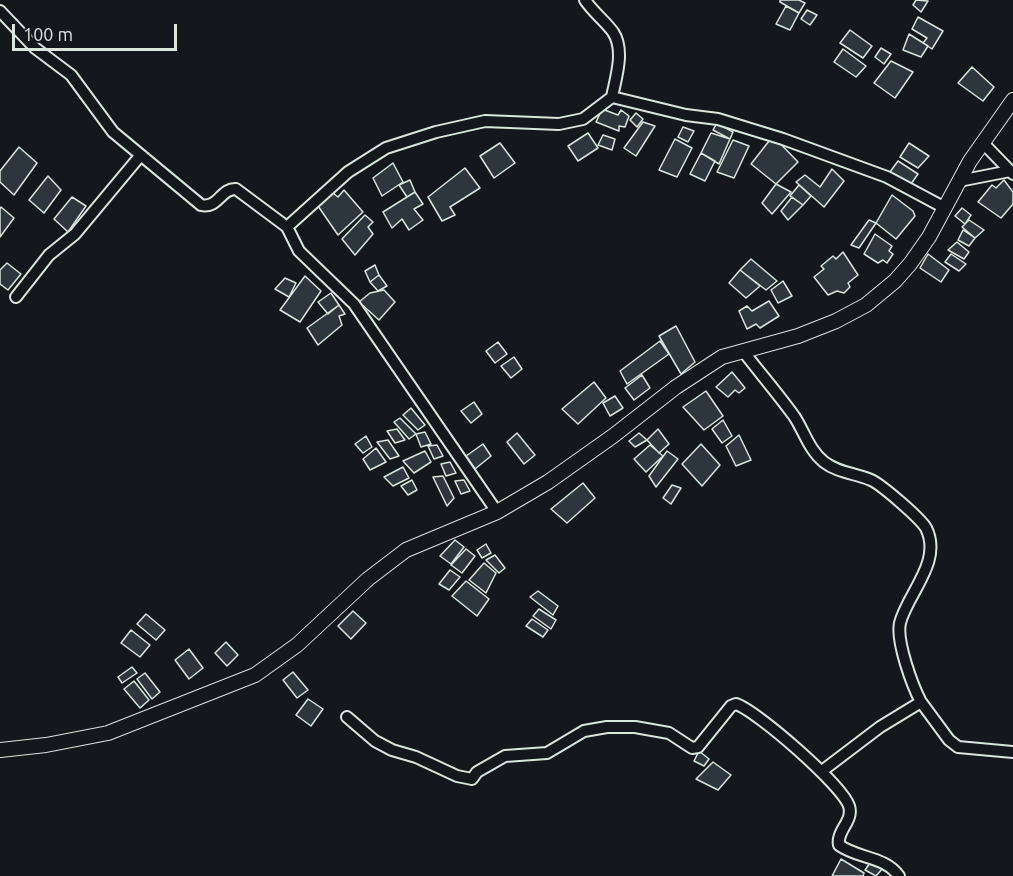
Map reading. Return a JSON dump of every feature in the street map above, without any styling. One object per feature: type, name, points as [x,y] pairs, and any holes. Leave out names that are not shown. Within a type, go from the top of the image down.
[{"type":"main road","points":[[0,750],[46,745],[108,733],[255,675],[297,645],[384,566],[406,550],[497,512],[548,482],[614,436],[685,380],[722,357],[798,336],[836,321],[866,305],[895,281],[910,264],[959,181],[1013,100]]},
{"type":"street","points":[[287,227],[348,172],[386,148],[436,132],[484,122],[559,124],[583,119],[612,97],[619,54],[618,43],[614,33],[585,0]]},
{"type":"street","points":[[0,11],[35,48],[71,75],[113,132],[201,206],[213,204],[228,190],[236,189],[287,227],[299,251],[354,304],[497,512]]},
{"type":"street","points":[[612,97],[686,115],[718,119],[783,139],[887,177],[945,208]]},
{"type":"street","points":[[983,143],[1011,172]]},
{"type":"street","points":[[16,297],[49,255],[75,234],[140,156]]},
{"type":"street","points":[[959,181],[1011,172]]},
{"type":"street","points":[[743,351],[795,417],[815,452],[837,470],[872,481],[926,529],[930,547],[927,565],[901,620],[899,630],[904,653],[921,702],[949,740],[958,747],[1013,752]]},
{"type":"street","points":[[822,771],[880,728],[921,702]]},
{"type":"street","points":[[346,717],[375,741],[392,750],[416,757],[457,776],[472,779],[477,771],[498,759],[547,753],[584,731],[607,727],[669,733],[692,748],[698,747],[736,704],[822,771],[850,808],[850,815],[839,837],[839,845],[864,858],[883,861],[891,866],[899,876]]},
{"type":"building","points":[[780,0],[799,0],[805,3],[799,13]]},
{"type":"building","points":[[916,0],[928,1],[921,12],[913,5]]},
{"type":"building","points":[[786,6],[799,13],[790,30],[776,24]]},
{"type":"building","points":[[807,10],[817,15],[810,25],[801,19]]},
{"type":"building","points":[[918,17],[943,31],[932,49],[923,43],[927,38],[912,29]]},
{"type":"building","points":[[850,30],[872,46],[863,58],[840,43]]},
{"type":"building","points":[[909,34],[928,46],[921,57],[903,50]]},
{"type":"building","points":[[881,48],[891,54],[884,64],[875,57]]},
{"type":"building","points":[[843,49],[866,66],[856,77],[834,62]]},
{"type":"building","points":[[891,61],[913,72],[895,98],[874,83]]},
{"type":"building","points":[[972,67],[994,87],[983,101],[958,83]]},
{"type":"building","points":[[602,109],[618,115],[621,110],[629,116],[625,127],[619,126],[619,131],[596,122]]},
{"type":"building","points":[[636,113],[643,119],[637,127],[630,120]]},
{"type":"building","points":[[643,122],[655,126],[636,156],[624,148]]},
{"type":"building","points":[[717,123],[733,132],[730,139],[713,130]]},
{"type":"building","points":[[683,127],[694,131],[688,142],[678,137]]},
{"type":"building","points":[[588,133],[598,148],[578,161],[568,146]]},
{"type":"building","points":[[711,133],[730,139],[719,164],[701,153]]},
{"type":"building","points":[[603,135],[615,139],[612,150],[598,145]]},
{"type":"building","points":[[773,136],[798,162],[776,184],[751,164]]},
{"type":"building","points":[[675,139],[692,148],[677,177],[659,170]]},
{"type":"building","points":[[733,140],[749,146],[734,178],[717,172]]},
{"type":"building","points":[[500,143],[515,163],[494,178],[480,156]]},
{"type":"building","points":[[909,143],[929,156],[918,168],[900,157]]},
{"type":"building","points":[[19,147],[37,163],[14,195],[0,182],[0,171]]},
{"type":"building","points":[[701,153],[715,161],[705,181],[690,174]]},
{"type":"building","points":[[898,161],[918,174],[911,184],[890,172]]},
{"type":"building","points":[[393,163],[403,182],[382,196],[373,178]]},
{"type":"building","points":[[465,168],[480,188],[450,207],[455,215],[442,221],[428,197]]},
{"type":"building","points":[[832,169],[844,181],[824,207],[796,182],[805,175],[820,187]]},
{"type":"building","points":[[48,176],[61,190],[44,213],[29,200]]},
{"type":"building","points":[[410,180],[415,192],[407,197],[399,185]]},
{"type":"building","points":[[1004,180],[1013,192],[1013,204],[1001,218],[978,202],[992,185],[996,188]]},
{"type":"building","points":[[776,184],[791,192],[772,214],[762,203]]},
{"type":"building","points":[[799,185],[811,196],[803,205],[790,196]]},
{"type":"building","points":[[344,190],[363,212],[338,235],[318,206],[333,193],[338,197]]},
{"type":"building","points":[[415,192],[423,204],[414,209],[423,220],[409,230],[402,219],[392,228],[383,212]]},
{"type":"building","points":[[892,195],[913,211],[915,216],[896,239],[876,223]]},
{"type":"building","points":[[72,197],[86,206],[68,232],[54,219]]},
{"type":"building","points":[[792,197],[803,205],[788,220],[781,211]]},
{"type":"building","points":[[1,207],[14,218],[0,237],[0,209]]},
{"type":"building","points":[[962,208],[971,215],[965,224],[955,216]]},
{"type":"building","points":[[365,215],[373,222],[368,227],[373,234],[355,255],[342,239]]},
{"type":"building","points":[[869,220],[876,223],[859,248],[851,245]]},
{"type":"building","points":[[969,220],[984,230],[975,238],[962,227]]},
{"type":"building","points":[[963,230],[975,238],[969,246],[958,240]]},
{"type":"building","points":[[875,234],[892,246],[889,251],[893,254],[887,263],[883,260],[878,263],[864,254]]},
{"type":"building","points":[[957,242],[969,252],[964,259],[948,250]]},
{"type":"building","points":[[843,252],[858,275],[848,283],[850,287],[844,293],[837,291],[828,295],[814,277],[824,269],[821,266],[833,256],[836,259]]},
{"type":"building","points":[[928,254],[949,270],[941,282],[920,268]]},
{"type":"building","points":[[951,254],[966,264],[959,271],[945,262]]},
{"type":"building","points":[[751,259],[777,281],[766,290],[740,270]]},
{"type":"building","points":[[7,263],[21,274],[8,290],[0,284],[0,270]]},
{"type":"building","points":[[375,265],[379,275],[370,282],[365,271]]},
{"type":"building","points":[[740,270],[760,286],[746,298],[729,283]]},
{"type":"building","points":[[379,275],[387,286],[378,291],[370,282]]},
{"type":"building","points":[[305,276],[321,291],[300,322],[280,310]]},
{"type":"building","points":[[285,278],[296,283],[289,297],[275,289]]},
{"type":"building","points":[[783,281],[792,296],[778,303],[771,290]]},
{"type":"building","points":[[384,290],[395,302],[379,320],[359,302],[370,293]]},
{"type":"building","points":[[331,293],[339,305],[328,314],[318,302]]},
{"type":"building","points":[[769,301],[779,316],[760,328],[756,324],[747,329],[739,311],[747,306],[752,311]]},
{"type":"building","points":[[339,305],[345,314],[339,316],[342,325],[318,345],[307,328]]},
{"type":"building","points":[[676,326],[695,362],[681,374],[659,336]]},
{"type":"building","points":[[660,341],[669,354],[627,384],[620,371]]},
{"type":"building","points":[[498,342],[507,354],[495,363],[486,351]]},
{"type":"building","points":[[514,357],[522,369],[511,378],[501,366]]},
{"type":"building","points":[[732,372],[745,388],[739,393],[735,390],[728,397],[716,387]]},
{"type":"building","points":[[642,375],[650,388],[634,400],[625,388]]},
{"type":"building","points":[[594,382],[606,398],[578,424],[562,409]]},
{"type":"building","points":[[706,391],[723,416],[704,430],[683,407]]},
{"type":"building","points":[[615,396],[623,408],[610,416],[603,403]]},
{"type":"building","points":[[474,402],[482,414],[471,423],[461,411]]},
{"type":"building","points":[[411,408],[425,425],[418,430],[403,415]]},
{"type":"building","points":[[400,418],[416,434],[409,439],[394,422]]},
{"type":"building","points":[[723,420],[732,436],[722,443],[712,429]]},
{"type":"building","points":[[397,429],[405,440],[395,443],[387,431]]},
{"type":"building","points":[[658,429],[669,444],[659,453],[647,440]]},
{"type":"building","points":[[425,432],[431,444],[421,447],[416,434]]},
{"type":"building","points":[[517,433],[535,455],[524,464],[507,442]]},
{"type":"building","points":[[639,433],[647,440],[635,447],[629,441]]},
{"type":"building","points":[[739,435],[751,460],[736,466],[726,446]]},
{"type":"building","points":[[366,436],[372,447],[363,453],[355,444]]},
{"type":"building","points":[[388,440],[399,456],[390,459],[377,442]]},
{"type":"building","points":[[483,444],[491,456],[475,469],[466,456]]},
{"type":"building","points":[[701,444],[720,465],[702,486],[682,464]]},
{"type":"building","points":[[437,445],[443,456],[434,459],[428,446]]},
{"type":"building","points":[[650,445],[663,456],[646,472],[634,459]]},
{"type":"building","points":[[376,448],[386,462],[370,470],[363,459]]},
{"type":"building","points":[[425,451],[431,462],[414,473],[403,461]]},
{"type":"building","points":[[667,451],[678,459],[656,487],[649,476]]},
{"type":"building","points":[[450,462],[456,473],[446,476],[441,464]]},
{"type":"building","points":[[403,467],[409,478],[393,486],[384,477]]},
{"type":"building","points":[[443,476],[454,498],[447,506],[433,477]]},
{"type":"building","points":[[412,480],[417,490],[408,495],[401,486]]},
{"type":"building","points":[[464,480],[470,491],[461,494],[455,481]]},
{"type":"building","points":[[583,483],[595,498],[567,523],[551,509]]},
{"type":"building","points":[[672,485],[681,488],[671,504],[663,498]]},
{"type":"building","points":[[455,540],[464,547],[451,564],[440,556]]},
{"type":"building","points":[[486,544],[491,553],[482,558],[477,550]]},
{"type":"building","points":[[466,549],[475,556],[462,573],[451,565]]},
{"type":"building","points":[[495,555],[505,568],[499,573],[486,560]]},
{"type":"building","points":[[484,563],[496,573],[486,593],[469,580]]},
{"type":"building","points":[[450,570],[460,577],[449,590],[439,584]]},
{"type":"building","points":[[466,581],[489,599],[477,616],[452,596]]},
{"type":"building","points":[[538,591],[558,606],[553,615],[530,597]]},
{"type":"building","points":[[539,609],[556,620],[551,629],[533,616]]},
{"type":"building","points":[[353,611],[366,623],[351,639],[338,626]]},
{"type":"building","points":[[146,614],[165,630],[156,640],[137,624]]},
{"type":"building","points":[[532,619],[548,630],[543,637],[526,626]]},
{"type":"building","points":[[131,630],[150,645],[140,657],[121,643]]},
{"type":"building","points":[[226,642],[238,655],[227,666],[215,653]]},
{"type":"building","points":[[189,649],[203,668],[189,679],[175,660]]},
{"type":"building","points":[[132,667],[137,673],[122,683],[118,677]]},
{"type":"building","points":[[293,672],[308,690],[297,698],[283,680]]},
{"type":"building","points":[[145,673],[160,692],[152,699],[137,679]]},
{"type":"building","points":[[134,681],[149,700],[140,708],[124,689]]},
{"type":"building","points":[[308,699],[323,709],[311,726],[296,715]]},
{"type":"building","points":[[699,751],[709,759],[704,766],[694,761]]},
{"type":"building","points":[[713,762],[731,775],[718,790],[696,779]]},
{"type":"building","points":[[841,859],[864,873],[863,876],[832,876]]},
{"type":"building","points":[[873,859],[883,868],[876,876],[865,870]]}]
